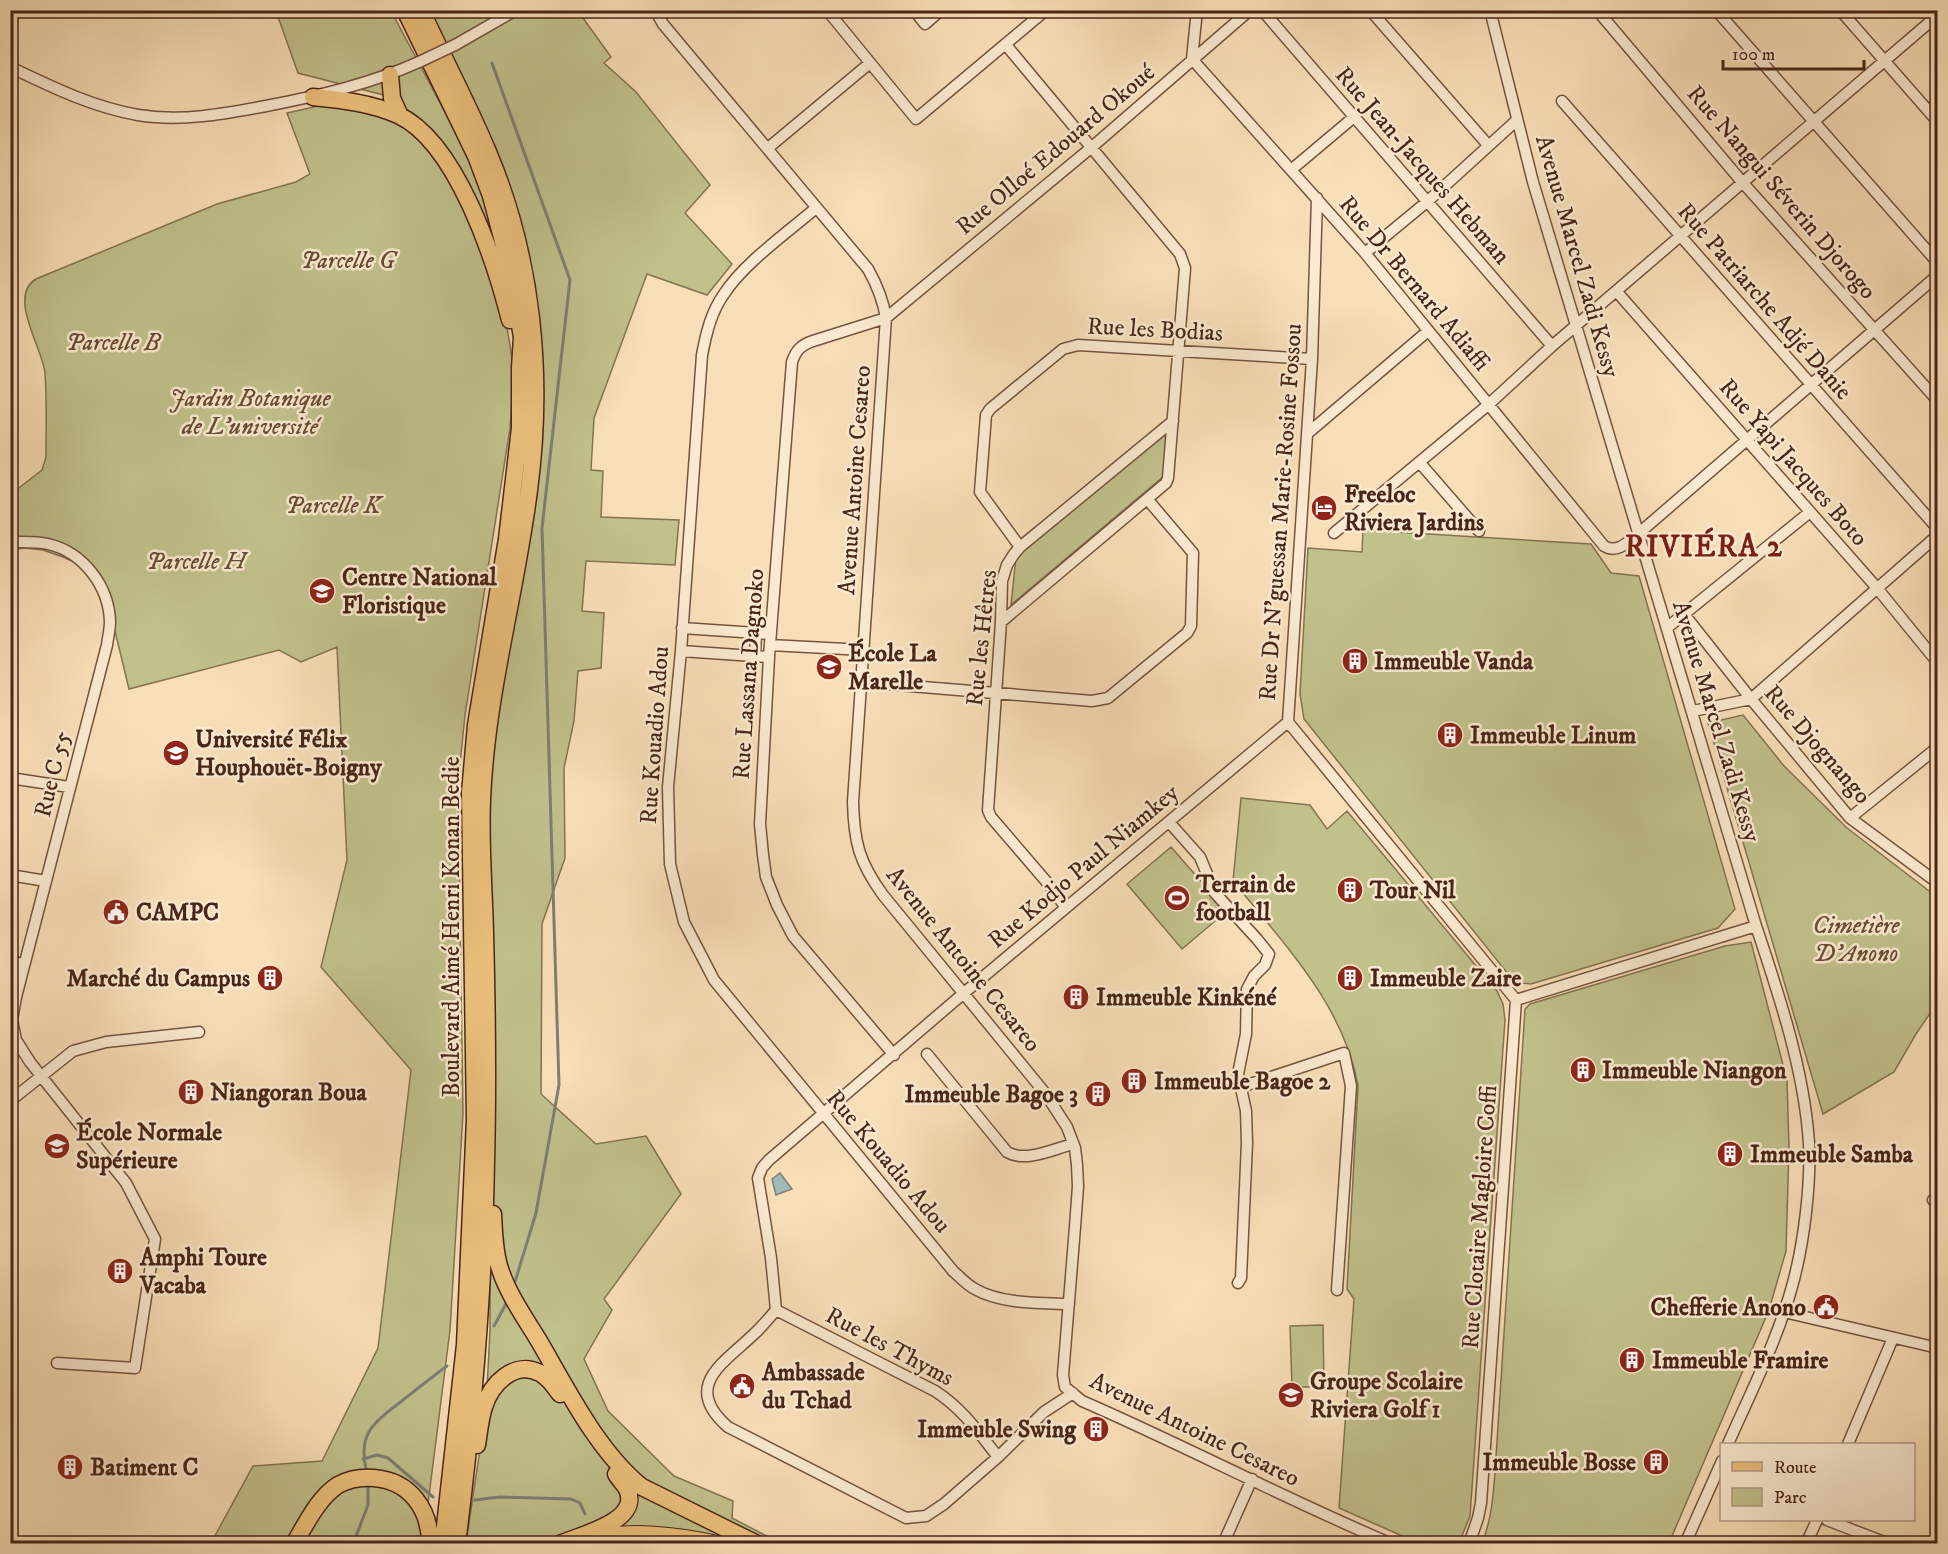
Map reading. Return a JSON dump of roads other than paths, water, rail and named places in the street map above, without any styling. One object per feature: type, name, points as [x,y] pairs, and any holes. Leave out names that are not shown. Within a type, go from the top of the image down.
[{"type":"highway","name":"Boulevard Aimé Henri Konan Bedie","points":[[405,10],[476,156],[491,196],[510,268],[522,337],[520,428],[507,539],[476,724],[470,793],[475,1119],[471,1344],[452,1542]]},
{"type":"highway","name":"Boulevard Aimé Henri Konan Bedie","points":[[421,10],[488,151],[503,190],[522,261],[535,351],[534,431],[529,489],[488,719],[482,802],[486,974],[486,1163],[479,1317],[463,1374],[452,1542]]},
{"type":"highway","points":[[390,75],[392,98],[400,116]]},
{"type":"highway","points":[[313,97],[362,103],[400,116],[430,142],[449,166],[466,196],[492,257],[510,319],[520,368]]},
{"type":"highway","points":[[486,1163],[492,1175],[497,1259],[508,1290],[576,1404],[612,1458],[642,1487],[757,1544]]},
{"type":"highway","points":[[452,1542],[484,1407],[491,1391],[501,1379],[514,1371],[524,1370],[540,1373],[551,1381],[628,1491],[629,1500],[620,1517],[611,1524],[560,1544]]},
{"type":"highway","points":[[294,1544],[318,1504],[329,1492],[349,1480],[368,1478],[388,1480],[399,1484],[414,1495],[424,1511],[430,1529],[430,1544]]},
{"type":"main road","points":[[565,1544],[590,1538],[644,1534],[699,1538],[722,1544]]},
{"type":"street","points":[[10,67],[92,104],[140,115],[196,116],[313,97],[390,75],[455,45],[516,10]]},
{"type":"street","name":"Avenue Antoine Cesareo","points":[[655,10],[663,24],[868,269],[878,285],[884,302],[886,318],[853,802],[854,834],[868,873],[883,895],[1056,1108],[1067,1127],[1077,1165],[1078,1186],[1063,1375],[1065,1387],[1082,1401],[1392,1544]]},
{"type":"street","points":[[826,10],[916,119],[1046,10]]},
{"type":"street","points":[[914,10],[925,24],[941,10]]},
{"type":"street","points":[[1192,59],[1197,10]]},
{"type":"street","name":"Rue Olloé Edouard Okoué","points":[[886,318],[1092,147],[1250,10]]},
{"type":"street","name":"Rue Jean-Jacques Hebman","points":[[1262,10],[1552,346]]},
{"type":"street","points":[[1370,10],[1488,145]]},
{"type":"street","name":"Avenue Marcel Zadi Kessy","points":[[1490,10],[1533,182],[1756,926],[1787,1020],[1802,1094],[1809,1143],[1807,1198],[1801,1251],[1784,1312],[1728,1443]]},
{"type":"street","name":"Rue Nangui Séverin Djorogo","points":[[1597,10],[1743,183],[1938,401]]},
{"type":"street","points":[[1716,10],[1938,263]]},
{"type":"street","points":[[1840,10],[1938,122]]},
{"type":"street","points":[[1334,533],[1488,405],[1552,346],[1938,15]]},
{"type":"street","points":[[1001,622],[1166,483],[1185,268],[1180,254],[1006,45]]},
{"type":"street","name":"Rue Dr Bernard Adiaffi","points":[[1192,59],[1365,253],[1604,546],[1610,550],[1618,549],[1638,534],[1938,275]]},
{"type":"street","points":[[768,148],[870,63]]},
{"type":"street","name":"Rue Patriarche Adjé Danie","points":[[1562,101],[1938,529]]},
{"type":"street","points":[[1291,170],[1354,117]]},
{"type":"street","points":[[1365,253],[1428,201],[1517,120]]},
{"type":"street","name":"Rue Dr N'guessan Marie-Rosine Fossou","points":[[1317,198],[1308,433],[1288,722],[1516,1000]]},
{"type":"street","name":"Rue Kouadio Adou","points":[[816,208],[737,276],[723,295],[707,332],[702,355],[681,651],[668,787],[670,864],[684,922],[714,980],[953,1271],[974,1289],[988,1295],[1033,1303],[1069,1304]]},
{"type":"street","name":"Rue Yapi Jacques Boto","points":[[1617,292],[1877,588],[1938,663]]},
{"type":"street","name":"Rue Lassana Dagnoko","points":[[886,318],[813,340],[796,352],[792,362],[769,657],[760,824],[766,877],[793,936],[894,1054]]},
{"type":"street","points":[[1308,433],[1428,331]]},
{"type":"street","name":"Rue les Bodias","points":[[1020,547],[980,492],[986,415],[990,409],[1063,349],[1070,346],[1179,350],[1312,359]]},
{"type":"street","name":"Rue les Hêtres","points":[[1066,908],[991,817],[988,810],[1002,581],[1007,566],[1020,547],[1173,421]]},
{"type":"street","points":[[1420,463],[1479,531]]},
{"type":"street","points":[[862,682],[1092,701],[1108,698],[1187,633],[1191,626],[1193,553],[1148,500]]},
{"type":"street","points":[[1668,627],[1810,512]]},
{"type":"street","points":[[1693,711],[1751,699],[1938,535]]},
{"type":"street","name":"Rue C 55","points":[[10,543],[37,543],[63,549],[79,559],[102,588],[110,622],[107,645],[23,964],[12,1020],[16,1040],[30,1062],[126,1184],[155,1239],[135,1368],[57,1364]]},
{"type":"street","name":"Rue Djognango","points":[[1684,614],[1850,818],[1938,883]]},
{"type":"street","points":[[682,628],[756,633],[771,639],[864,650]]},
{"type":"street","points":[[755,656],[756,633]]},
{"type":"street","points":[[681,651],[769,657]]},
{"type":"street","name":"Rue Kodjo Paul Niamkey","points":[[776,1310],[771,1258],[758,1178],[762,1168],[964,993],[1288,722]]},
{"type":"street","points":[[1850,818],[1938,747]]},
{"type":"street","points":[[10,778],[69,787]]},
{"type":"street","points":[[1169,822],[1200,857],[1215,893],[1269,954],[1268,960],[1246,989],[1246,1034],[1238,1074],[1246,1111],[1247,1174],[1241,1278],[1238,1283]]},
{"type":"street","points":[[10,875],[46,881]]},
{"type":"street","points":[[1516,1000],[1756,926]]},
{"type":"street","points":[[10,961],[23,964]]},
{"type":"street","name":"Rue Clotaire Magloire Coffi","points":[[1470,1544],[1481,1503],[1516,1000]]},
{"type":"street","points":[[10,1101],[73,1051],[106,1042],[199,1032]]},
{"type":"street","points":[[1240,1087],[1344,1053],[1351,1086],[1337,1290]]},
{"type":"street","points":[[927,1054],[1007,1152],[1015,1156],[1027,1157],[1073,1144]]},
{"type":"street","points":[[776,1310],[754,1334],[716,1368],[710,1379],[709,1405],[717,1417],[728,1426],[906,1518],[926,1516],[944,1504],[998,1457],[1044,1412],[1073,1393]]},
{"type":"street","name":"Rue les Thyms","points":[[776,1310],[935,1390],[965,1415],[998,1457]]},
{"type":"street","points":[[1784,1312],[1893,1338],[1937,1344]]},
{"type":"street","points":[[1848,1443],[1893,1338]]},
{"type":"street","points":[[1685,1544],[1720,1467]]},
{"type":"street","points":[[1223,1544],[1252,1479]]},
{"type":"street","points":[[1806,1544],[1817,1521]]},
{"type":"street","points":[[1830,1521],[1889,1544]]},
{"type":"water","points":[[780,1173],[792,1189],[776,1195],[772,1179]]},
{"type":"waterway","points":[[492,63],[570,280],[542,528],[559,1085],[536,1213],[514,1285]]},
{"type":"waterway","points":[[494,1326],[507,1302]]},
{"type":"waterway","points":[[367,1472],[364,1447],[366,1438],[376,1422],[447,1366]]},
{"type":"waterway","points":[[363,1459],[377,1455],[388,1458],[433,1497]]},
{"type":"waterway","points":[[353,1544],[368,1505],[368,1484]]},
{"type":"waterway","points":[[475,1500],[500,1497],[571,1499],[580,1503],[585,1514]]},
{"type":"place","name":"Freeloc Riviera Jardins","points":[[1324,508]]},
{"type":"place","name":"Centre National Floristique","points":[[322,591]]},
{"type":"place","name":"Immeuble Vanda","points":[[1355,661]]},
{"type":"place","name":"École La Marelle","points":[[829,667]]},
{"type":"place","name":"Immeuble Linum","points":[[1450,735]]},
{"type":"place","name":"Université Félix Houphouët-Boigny","points":[[176,753]]},
{"type":"place","name":"Tour Nil","points":[[1350,890]]},
{"type":"place","name":"Terrain de football","points":[[1177,898]]},
{"type":"place","name":"CAMPC","points":[[116,912]]},
{"type":"place","name":"Marché du Campus","points":[[270,978]]},
{"type":"place","name":"Immeuble Zaire","points":[[1350,978]]},
{"type":"place","name":"Immeuble Kinkéné","points":[[1076,997]]},
{"type":"place","name":"Immeuble Niangon","points":[[1583,1070]]},
{"type":"place","name":"Immeuble Bagoe 2","points":[[1134,1081]]},
{"type":"place","name":"Niangoran Boua","points":[[191,1092]]},
{"type":"place","name":"Immeuble Bagoe 3","points":[[1098,1094]]},
{"type":"place","name":"École Normale Supérieure","points":[[57,1146]]},
{"type":"place","name":"Immeuble Samba","points":[[1730,1154]]},
{"type":"place","name":"Amphi Toure Vacaba","points":[[120,1271]]},
{"type":"place","name":"Chefferie Anono","points":[[1826,1307]]},
{"type":"place","name":"Immeuble Framire","points":[[1632,1360]]},
{"type":"place","name":"Ambassade du Tchad","points":[[742,1386]]},
{"type":"place","name":"Groupe Scolaire Riviera Golf 1","points":[[1291,1395]]},
{"type":"place","name":"Immeuble Swing","points":[[1096,1429]]},
{"type":"place","name":"Immeuble Bosse","points":[[1656,1462]]},
{"type":"place","name":"Batiment C","points":[[70,1467]]},
{"type":"district","name":"RIVIÉRA 2","points":[[1704,546]]},
{"type":"park label","name":"Parcelle G","points":[[348,260]]},
{"type":"park label","name":"Parcelle B","points":[[113,342]]},
{"type":"park label","name":"Jardin Botanique de L'université","points":[[250,412]]},
{"type":"park label","name":"Parcelle K","points":[[333,505]]},
{"type":"park label","name":"Parcelle H","points":[[196,561]]},
{"type":"park label","name":"Cimetière D'Anono","points":[[1856,939]]}]
